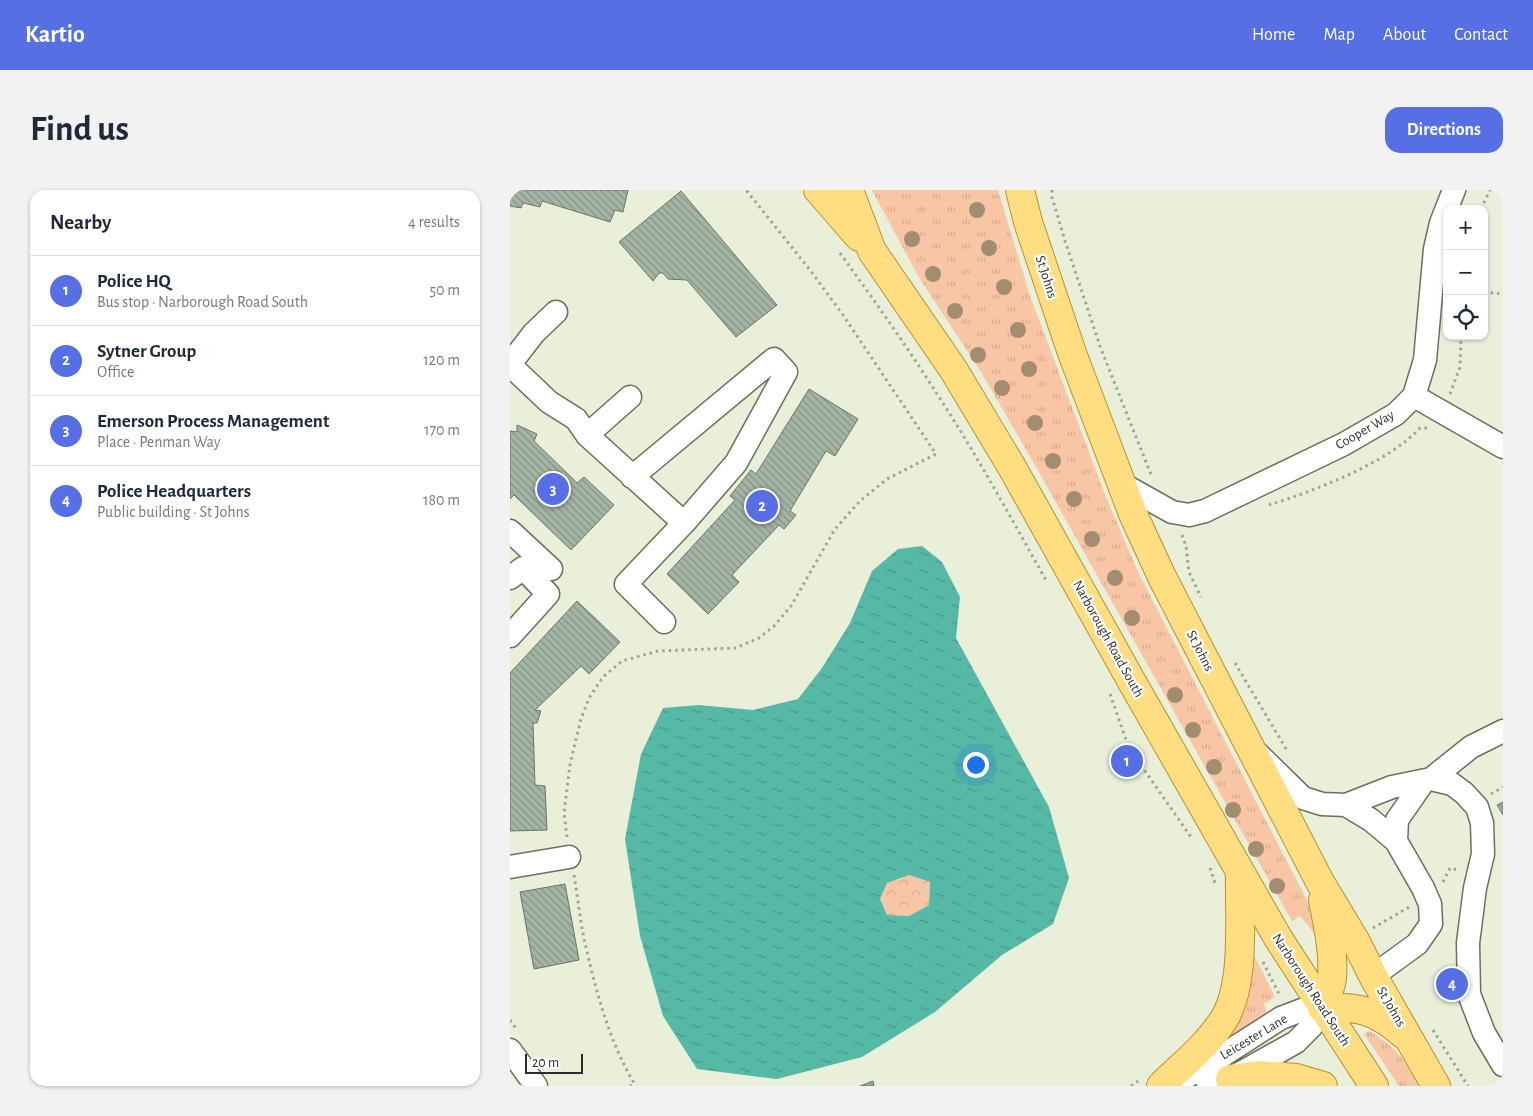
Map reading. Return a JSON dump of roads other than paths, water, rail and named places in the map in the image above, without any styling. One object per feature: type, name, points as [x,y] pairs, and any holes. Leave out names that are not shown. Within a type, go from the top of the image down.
[{"type":"main road","points":[[818,190],[872,251]]},
{"type":"main road","name":"Narborough Road South","points":[[848,190],[872,251],[953,369],[1013,469],[1278,938],[1374,1086]]},
{"type":"main road","name":"St Johns","points":[[1020,190],[1028,222],[1056,307],[1122,484],[1162,577],[1320,882],[1356,942],[1383,969],[1421,1034],[1436,1086]]},
{"type":"main road","points":[[1151,1082],[1209,1039],[1231,1005],[1237,982],[1239,962],[1240,873]]},
{"type":"main road","points":[[1320,882],[1332,946],[1332,980],[1322,1008]]},
{"type":"main road","points":[[1322,1008],[1383,969]]},
{"type":"main road","points":[[1322,1008],[1345,1007],[1365,1010],[1421,1034]]},
{"type":"main road","points":[[1219,1082],[1258,1075],[1296,1078],[1323,1086]]},
{"type":"street","name":"Cooper Way","points":[[1122,484],[1172,512],[1189,515],[1204,511],[1344,444],[1396,414],[1414,396],[1425,360],[1434,249],[1441,223],[1454,190]]},
{"type":"street","points":[[556,312],[534,333],[510,365],[549,402],[563,427],[587,435],[684,523]]},
{"type":"street","points":[[632,477],[774,359],[786,372],[736,463],[684,523],[626,584],[664,622]]},
{"type":"street","points":[[1414,396],[1503,447]]},
{"type":"street","points":[[587,435],[630,397]]},
{"type":"street","points":[[510,531],[551,569]]},
{"type":"street","points":[[510,578],[523,568],[548,594],[510,636]]},
{"type":"street","points":[[1396,841],[1396,820],[1428,780],[1470,747],[1503,731]]},
{"type":"street","points":[[1248,744],[1303,798],[1322,804],[1346,805],[1392,786],[1428,780],[1452,784],[1478,807],[1482,823],[1483,854],[1475,888],[1468,943],[1469,994],[1484,1032],[1503,1065]]},
{"type":"street","points":[[1346,805],[1371,820],[1396,841],[1428,896],[1431,924],[1417,944],[1383,969]]},
{"type":"street","points":[[510,867],[570,857]]},
{"type":"street","name":"Leicester Lane","points":[[1219,1082],[1296,1042],[1311,1027],[1322,1008]]},
{"type":"street","name":"Leicester Lane","points":[[1169,1086],[1203,1068],[1281,1018],[1302,1010],[1322,1008]]},
{"type":"street","points":[[510,1050],[536,1086]]},
{"type":"water","points":[[922,546],[942,562],[960,597],[956,638],[1049,807],[1069,878],[1053,924],[1002,955],[935,1012],[862,1057],[777,1079],[697,1069],[663,1016],[640,936],[625,839],[641,754],[663,708],[699,705],[753,710],[798,699],[822,668],[850,623],[872,571],[898,549]],"holes":[[[909,875],[930,882],[929,905],[909,916],[887,915],[880,899],[887,883]]]},
{"type":"place","name":"Emerson Process Management","points":[[553,489]]},
{"type":"place","name":"Sytner Group","points":[[762,506]]},
{"type":"place","name":"Police HQ","points":[[1127,761]]},
{"type":"place","name":"Police Headquarters","points":[[1452,984]]}]
